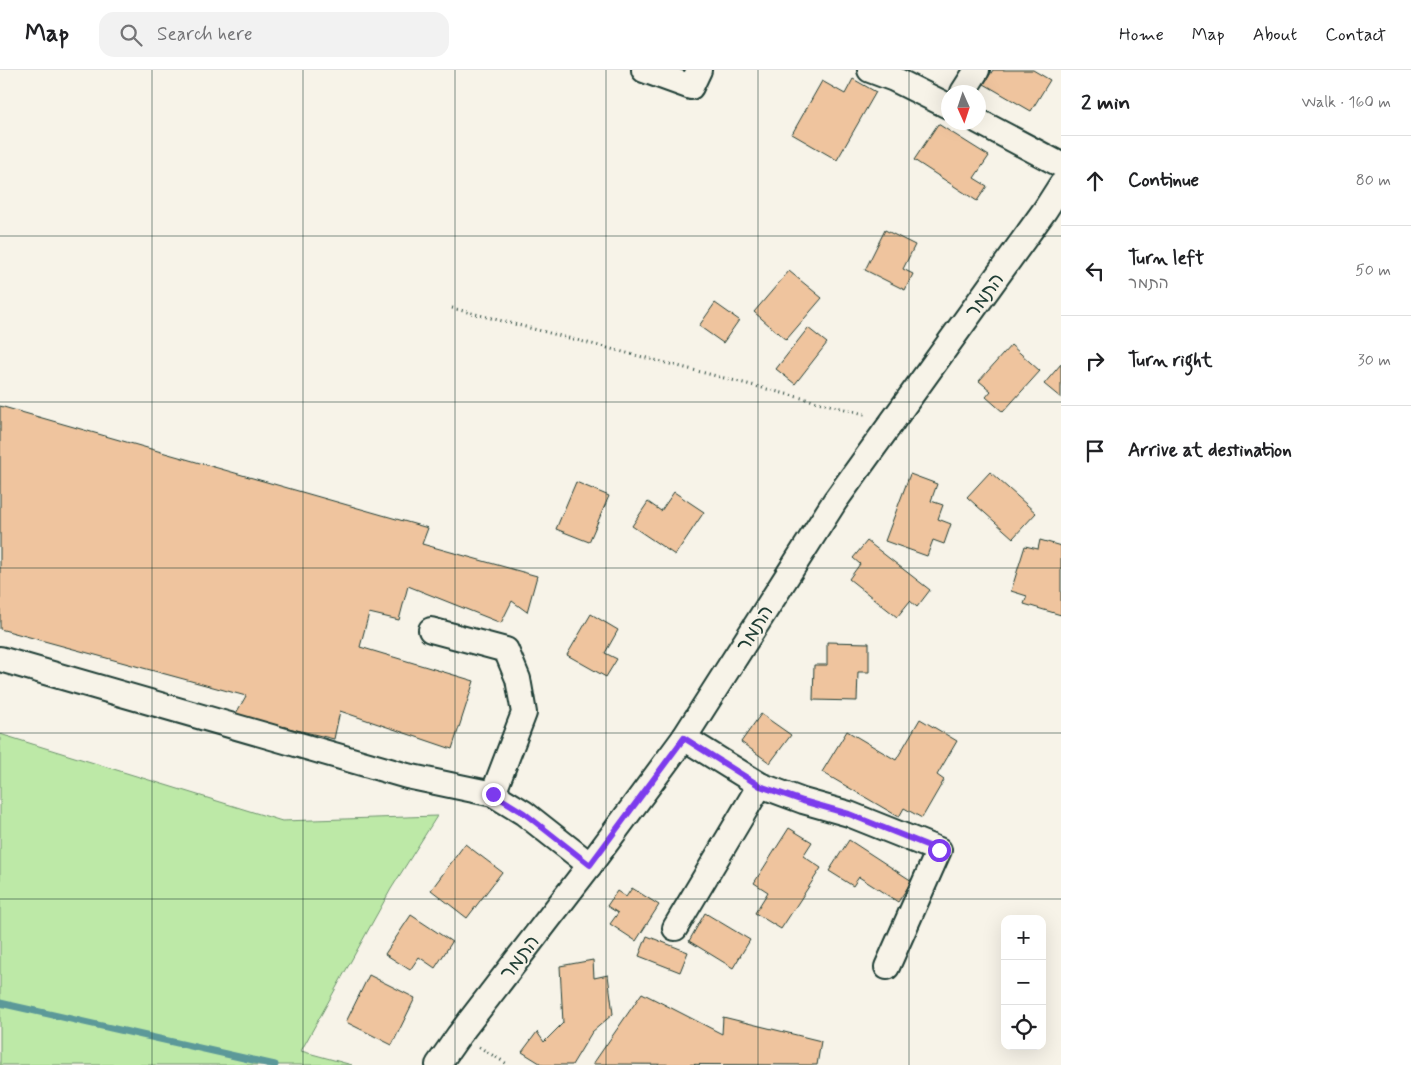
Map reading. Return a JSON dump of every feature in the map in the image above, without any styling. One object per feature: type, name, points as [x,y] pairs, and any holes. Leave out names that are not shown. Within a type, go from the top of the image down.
[{"type":"street","points":[[644,70],[691,87],[699,70]]},
{"type":"street","points":[[870,70],[894,79],[941,102]]},
{"type":"street","points":[[967,85],[977,70]]},
{"type":"street","points":[[986,125],[1061,165]]},
{"type":"street","name":"התמר","points":[[438,1065],[684,738],[835,501],[1045,210],[1061,185]]},
{"type":"street","points":[[431,630],[506,650],[518,679],[524,713],[493,794]]},
{"type":"street","points":[[0,659],[407,776],[493,794],[524,813],[590,865]]},
{"type":"street","points":[[684,738],[760,786],[849,814],[939,850],[887,967]]},
{"type":"street","points":[[675,928],[760,786]]},
{"type":"path","points":[[452,308],[892,421]]},
{"type":"path","points":[[459,1035],[508,1065]]},
{"type":"green space","points":[[0,734],[282,821],[437,816],[391,889],[301,1051],[352,1065],[0,1065]]},
{"type":"building","points":[[993,70],[1033,70],[1050,80],[1031,111],[984,84]]},
{"type":"building","points":[[853,79],[876,92],[837,160],[792,134],[822,81],[845,94]]},
{"type":"building","points":[[938,124],[941,126],[941,130],[948,130],[989,156],[974,178],[987,186],[977,201],[914,160]]},
{"type":"building","points":[[885,230],[915,245],[903,269],[913,274],[905,290],[865,270]]},
{"type":"building","points":[[789,271],[822,298],[786,340],[754,312]]},
{"type":"building","points":[[715,303],[739,320],[723,343],[699,326]]},
{"type":"building","points":[[808,328],[827,343],[795,384],[776,369]]},
{"type":"building","points":[[1011,345],[1040,371],[1003,412],[986,397],[991,391],[979,381]]},
{"type":"building","points":[[1061,364],[1061,398],[1044,384]]},
{"type":"building","points":[[0,406],[428,528],[422,544],[537,576],[527,612],[512,601],[501,623],[408,586],[399,620],[369,613],[360,647],[474,681],[452,749],[340,711],[334,739],[235,715],[246,696],[0,629]]},
{"type":"building","points":[[990,472],[1036,513],[1013,538],[967,497]]},
{"type":"building","points":[[910,474],[937,484],[931,501],[943,505],[938,519],[951,524],[944,544],[933,540],[927,556],[885,541]]},
{"type":"building","points":[[576,482],[609,496],[589,542],[556,529]]},
{"type":"building","points":[[674,492],[704,512],[675,555],[632,526],[648,502],[661,511]]},
{"type":"building","points":[[1040,540],[1061,546],[1061,615],[1024,604],[1027,596],[1011,591],[1025,546],[1038,549]]},
{"type":"building","points":[[867,541],[930,590],[917,607],[910,601],[897,617],[849,579],[860,564],[853,558]]},
{"type":"building","points":[[591,614],[618,630],[605,653],[617,659],[606,677],[567,655]]},
{"type":"building","points":[[827,642],[869,643],[869,672],[858,672],[857,701],[813,700],[814,665],[827,665]]},
{"type":"building","points":[[761,714],[791,735],[770,763],[741,742]]},
{"type":"building","points":[[920,719],[957,741],[937,775],[944,780],[922,818],[904,808],[899,817],[822,772],[847,731],[896,760]]},
{"type":"building","points":[[789,828],[812,842],[803,856],[821,868],[781,929],[755,913],[768,892],[754,883]]},
{"type":"building","points":[[849,840],[912,881],[898,902],[859,877],[853,886],[829,871]]},
{"type":"building","points":[[465,844],[502,872],[467,918],[431,890]]},
{"type":"building","points":[[632,888],[659,905],[636,941],[610,924],[618,913],[607,906],[617,891],[626,897]]},
{"type":"building","points":[[705,913],[750,940],[733,968],[689,941]]},
{"type":"building","points":[[411,915],[452,942],[435,968],[419,957],[410,970],[385,954]]},
{"type":"building","points":[[647,936],[688,952],[680,972],[639,956]]},
{"type":"building","points":[[593,960],[594,978],[608,975],[613,1014],[592,1032],[572,1065],[543,1065],[522,1052],[537,1032],[544,1042],[563,1023],[560,966]]},
{"type":"building","points":[[369,975],[415,998],[392,1045],[346,1022]]},
{"type":"building","points":[[642,993],[722,1034],[723,1017],[821,1041],[817,1065],[593,1064]]},
{"type":"waterway","points":[[0,1003],[275,1065]]},
{"type":"route","points":[[493,794],[524,813],[590,865],[684,738],[760,786],[849,814],[939,850]]}]
